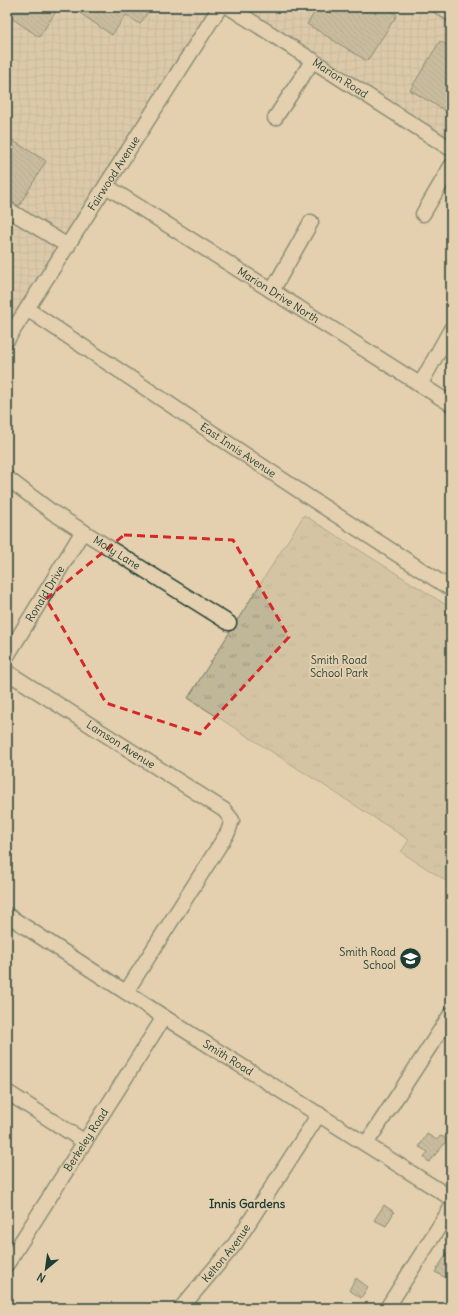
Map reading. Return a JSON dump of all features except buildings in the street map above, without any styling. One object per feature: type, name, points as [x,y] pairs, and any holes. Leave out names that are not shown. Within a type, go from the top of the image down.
[{"type":"street","name":"Fairwood Avenue","points":[[7,340],[220,7]]},
{"type":"street","name":"Marion Road","points":[[229,7],[449,144]]},
{"type":"street","points":[[440,7],[451,14]]},
{"type":"street","points":[[275,118],[313,60]]},
{"type":"street","points":[[423,214],[451,166]]},
{"type":"street","name":"Marion Drive North","points":[[106,186],[451,404]]},
{"type":"street","points":[[7,209],[68,246]]},
{"type":"street","points":[[272,291],[311,222]]},
{"type":"street","name":"East Innis Avenue","points":[[27,309],[307,496],[451,589]]},
{"type":"street","points":[[420,385],[451,329]]},
{"type":"street","name":"Molly Lane","points":[[7,478],[52,512],[229,623]]},
{"type":"street","name":"Ronald Drive","points":[[7,656],[83,531]]},
{"type":"street","name":"Lamson Avenue","points":[[7,672],[224,810],[232,820],[228,832],[126,992]]},
{"type":"street","name":"Smith Road","points":[[7,915],[164,1017],[451,1198]]},
{"type":"street","points":[[366,1144],[451,1014]]},
{"type":"street","name":"Berkeley Road","points":[[7,1264],[164,1017]]},
{"type":"street","points":[[7,1092],[85,1142]]},
{"type":"street","name":"Kelton Avenue","points":[[181,1308],[235,1244],[319,1114]]},
{"type":"street","points":[[387,1308],[451,1208]]},
{"type":"highlighted area","points":[[124,535],[233,540],[289,637],[200,734],[106,703],[46,599]]},
{"type":"shaded area","points":[[7,7],[223,7],[7,343]]},
{"type":"shaded area","points":[[230,7],[451,7],[451,149]]},
{"type":"green space","name":"Smith Road School Park","points":[[304,515],[451,608],[451,884],[401,852],[409,840],[188,698]]},
{"type":"place","name":"Smith Road School","points":[[411,958]]},
{"type":"district","name":"Innis Gardens","points":[[247,1203]]}]
